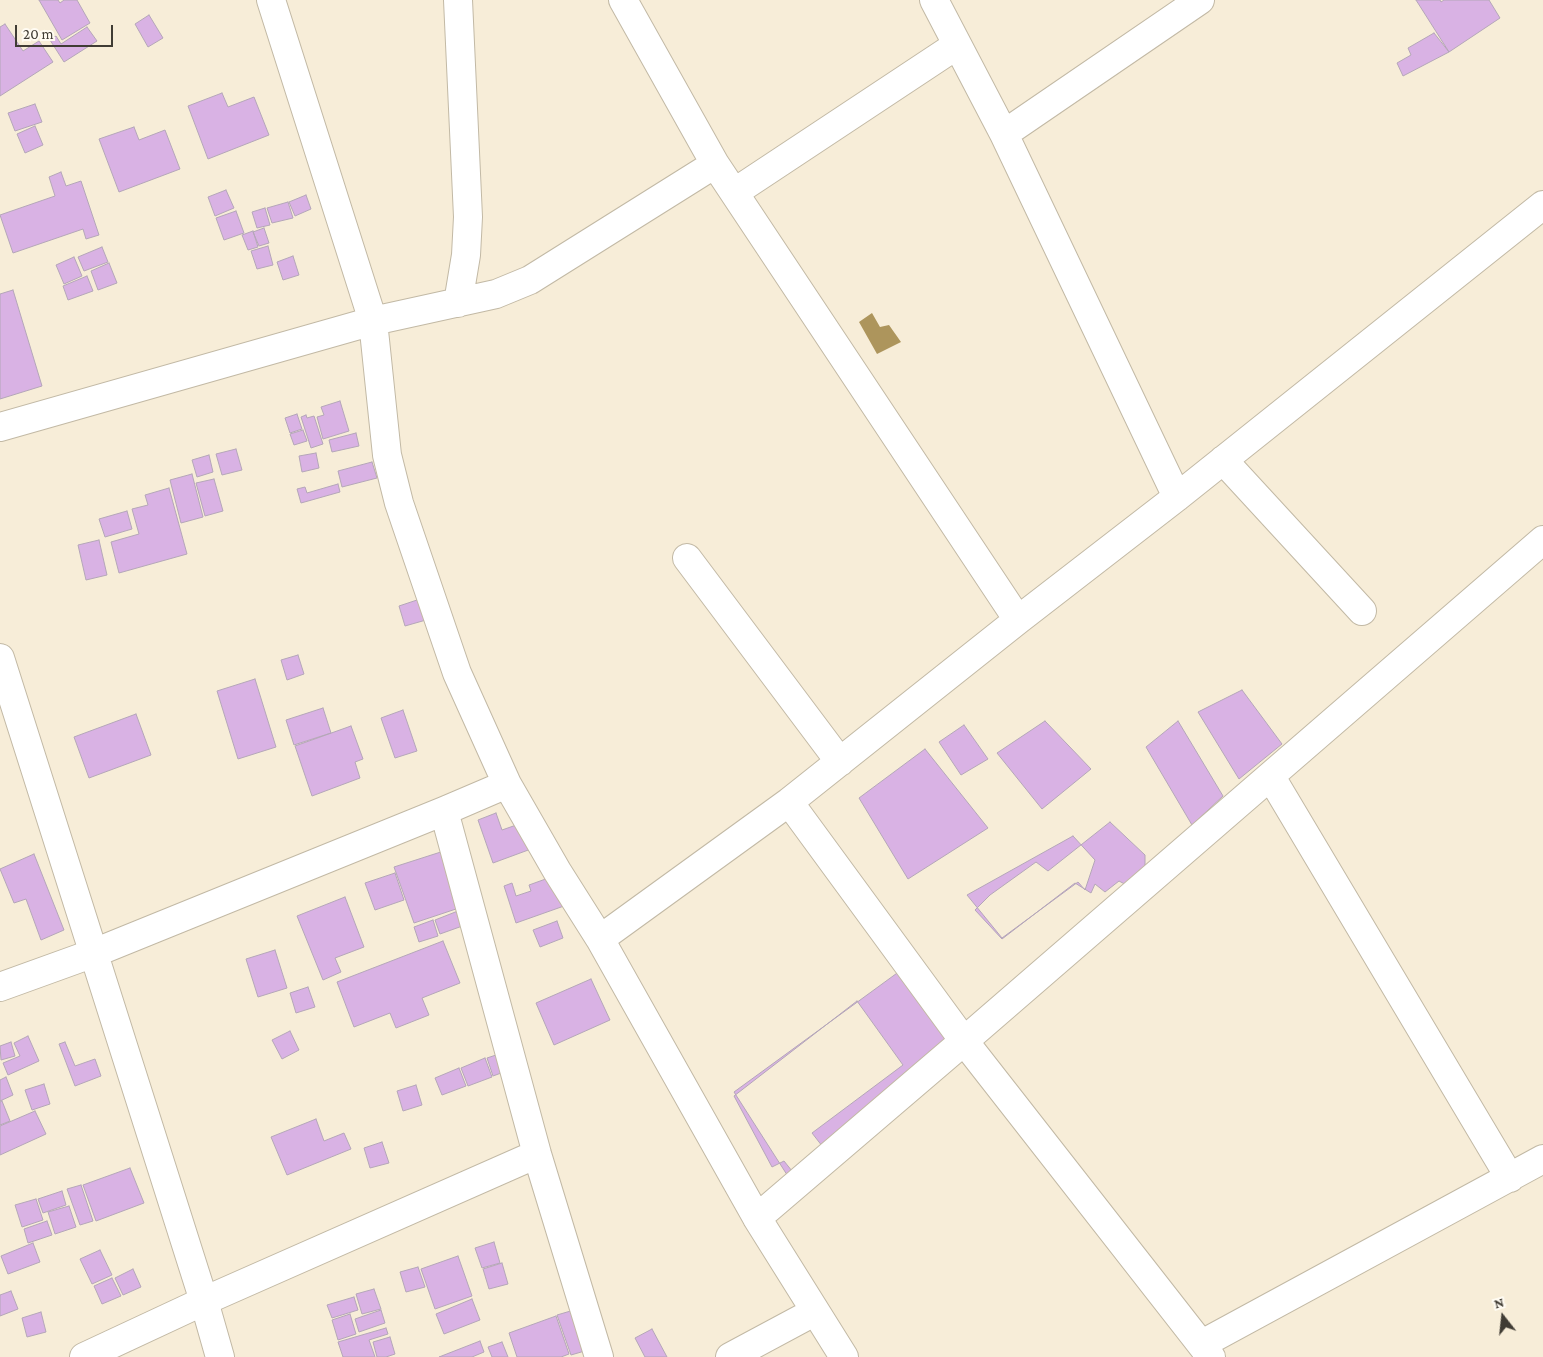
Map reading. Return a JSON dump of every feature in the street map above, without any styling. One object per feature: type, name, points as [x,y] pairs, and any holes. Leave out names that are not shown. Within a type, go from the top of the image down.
[{"type":"street","points":[[271,0],[372,320],[388,454],[398,503],[457,673],[507,784],[557,871],[600,939],[757,1218],[814,1312],[844,1357]]},
{"type":"street","points":[[458,0],[468,217],[466,255],[458,303]]},
{"type":"street","points":[[623,0],[715,164],[1018,620]]},
{"type":"street","points":[[934,0],[1004,134],[1177,497]]},
{"type":"street","points":[[1004,134],[1200,0]]},
{"type":"street","points":[[735,192],[957,45]]},
{"type":"street","points":[[0,427],[372,320],[496,294],[530,280],[715,164]]},
{"type":"street","points":[[600,939],[789,802],[1018,620],[1177,497],[1543,205]]},
{"type":"street","points":[[1223,460],[1362,611]]},
{"type":"street","points":[[757,1218],[1271,777],[1543,540]]},
{"type":"street","points":[[687,558],[840,762]]},
{"type":"street","points":[[0,658],[204,1301],[220,1357]]},
{"type":"street","points":[[1271,777],[1510,1178]]},
{"type":"street","points":[[0,987],[94,953],[507,784]]},
{"type":"street","points":[[789,802],[964,1041],[1206,1351],[1543,1159]]},
{"type":"street","points":[[444,811],[537,1154],[599,1357]]},
{"type":"street","points":[[84,1357],[204,1301],[537,1154]]},
{"type":"street","points":[[730,1357],[814,1312]]},
{"type":"shaded area","points":[[872,313],[880,327],[889,325],[901,342],[877,354],[859,322]]},
{"type":"building","points":[[39,0],[58,0],[60,3],[64,0],[77,0],[90,23],[62,40]]},
{"type":"building","points":[[1416,0],[1440,0],[1441,2],[1444,0],[1489,0],[1500,18],[1449,52]]},
{"type":"building","points":[[149,15],[163,38],[148,47],[135,24]]},
{"type":"building","points":[[5,24],[23,51],[39,41],[53,62],[0,96],[0,27]]},
{"type":"building","points":[[87,27],[97,41],[64,62],[50,40],[56,36],[61,44]]},
{"type":"building","points":[[1434,33],[1449,52],[1403,76],[1397,63],[1411,55],[1408,48]]},
{"type":"building","points":[[222,93],[228,107],[254,97],[269,135],[208,159],[188,106]]},
{"type":"building","points":[[35,104],[42,122],[15,131],[8,113]]},
{"type":"building","points":[[35,126],[43,145],[25,153],[17,134]]},
{"type":"building","points":[[134,127],[139,140],[165,130],[180,169],[119,192],[99,139]]},
{"type":"building","points":[[61,172],[66,186],[81,181],[99,235],[86,239],[83,229],[13,253],[0,215],[55,196],[49,177]]},
{"type":"building","points":[[226,190],[234,208],[215,216],[208,197]]},
{"type":"building","points":[[306,195],[311,209],[295,216],[289,202]]},
{"type":"building","points":[[288,202],[293,218],[272,223],[267,208]]},
{"type":"building","points":[[265,208],[270,225],[257,228],[252,212]]},
{"type":"building","points":[[236,211],[244,233],[224,240],[216,218]]},
{"type":"building","points":[[264,228],[269,243],[259,246],[253,232]]},
{"type":"building","points":[[253,231],[258,247],[248,250],[242,235]]},
{"type":"building","points":[[268,246],[273,265],[257,269],[251,251]]},
{"type":"building","points":[[102,247],[108,262],[84,271],[78,257]]},
{"type":"building","points":[[293,256],[299,275],[283,280],[277,262]]},
{"type":"building","points":[[74,257],[82,276],[64,284],[56,265]]},
{"type":"building","points":[[109,263],[117,283],[98,290],[91,271]]},
{"type":"building","points":[[87,276],[93,291],[68,300],[63,286]]},
{"type":"building","points":[[13,290],[42,386],[0,399],[0,294]]},
{"type":"building","points":[[340,401],[349,431],[323,439],[317,417],[324,415],[321,407]]},
{"type":"building","points":[[297,414],[302,429],[290,433],[285,418]]},
{"type":"building","points":[[306,415],[307,418],[314,416],[323,444],[311,448],[301,417]]},
{"type":"building","points":[[303,430],[307,441],[294,445],[290,434]]},
{"type":"building","points":[[356,433],[359,446],[332,452],[329,440]]},
{"type":"building","points":[[236,449],[242,470],[222,475],[216,454]]},
{"type":"building","points":[[316,453],[319,468],[302,472],[299,456]]},
{"type":"building","points":[[209,455],[213,472],[197,477],[192,460]]},
{"type":"building","points":[[372,462],[377,478],[342,487],[338,471]]},
{"type":"building","points":[[192,474],[203,517],[181,523],[170,480]]},
{"type":"building","points":[[214,479],[223,511],[205,516],[196,483]]},
{"type":"building","points":[[338,484],[340,492],[301,503],[297,489],[305,487],[307,493]]},
{"type":"building","points":[[169,488],[187,554],[119,573],[111,542],[139,534],[132,509],[148,505],[145,495]]},
{"type":"building","points":[[127,511],[132,529],[105,537],[99,519]]},
{"type":"building","points":[[99,540],[107,575],[86,580],[78,545]]},
{"type":"building","points":[[420,599],[426,620],[405,626],[399,606]]},
{"type":"building","points":[[298,655],[304,674],[287,680],[281,660]]},
{"type":"building","points":[[255,679],[276,747],[238,759],[217,691]]},
{"type":"building","points":[[1242,690],[1282,744],[1239,779],[1198,712]]},
{"type":"building","points":[[323,708],[331,733],[294,745],[286,720]]},
{"type":"building","points":[[403,710],[417,751],[395,758],[381,718]]},
{"type":"building","points":[[136,714],[151,755],[89,778],[74,737]]},
{"type":"building","points":[[1045,721],[1091,769],[1042,809],[997,753]]},
{"type":"building","points":[[1178,721],[1223,796],[1192,825],[1146,747]]},
{"type":"building","points":[[964,725],[988,759],[961,775],[939,742]]},
{"type":"building","points":[[351,726],[363,759],[355,762],[360,778],[312,796],[295,746]]},
{"type":"building","points":[[925,749],[988,828],[908,879],[859,798]]},
{"type":"building","points":[[496,813],[502,830],[522,823],[531,849],[493,863],[478,820]]},
{"type":"building","points":[[1110,822],[1145,855],[1145,865],[1153,870],[1132,888],[1119,881],[1105,892],[1095,884],[1091,893],[1075,883],[1002,939],[975,910],[990,895],[1036,862],[1048,871]]},
{"type":"building","points":[[1073,836],[1095,860],[1085,890],[1078,882],[1002,938],[967,895]]},
{"type":"building","points":[[447,850],[465,906],[414,923],[394,867]]},
{"type":"building","points":[[34,854],[64,930],[41,940],[26,899],[14,903],[0,869]]},
{"type":"building","points":[[395,873],[404,900],[375,910],[365,883]]},
{"type":"building","points":[[554,876],[564,906],[516,923],[504,886],[512,883],[516,896],[531,891],[529,885]]},
{"type":"building","points":[[345,897],[364,947],[335,958],[341,972],[323,980],[297,916]]},
{"type":"building","points":[[463,909],[468,924],[440,934],[435,920]]},
{"type":"building","points":[[433,920],[438,936],[419,942],[414,927]]},
{"type":"building","points":[[557,921],[563,938],[540,947],[533,930]]},
{"type":"building","points":[[443,941],[460,983],[422,998],[429,1015],[396,1028],[390,1013],[354,1027],[337,982]]},
{"type":"building","points":[[275,950],[287,988],[258,997],[246,959]]},
{"type":"building","points":[[904,968],[953,1035],[791,1181],[734,1092]]},
{"type":"building","points":[[591,979],[610,1020],[554,1045],[536,1003]]},
{"type":"building","points":[[308,987],[315,1007],[296,1013],[290,993]]},
{"type":"building","points":[[857,1001],[903,1065],[812,1133],[826,1151],[796,1176],[784,1161],[772,1167],[734,1096]]},
{"type":"building","points":[[290,1031],[299,1050],[282,1059],[272,1040]]},
{"type":"building","points":[[28,1036],[39,1061],[8,1075],[3,1063],[20,1056],[14,1043]]},
{"type":"building","points":[[11,1042],[15,1056],[1,1060],[0,1046]]},
{"type":"building","points":[[65,1042],[75,1066],[95,1059],[101,1076],[75,1086],[59,1044]]},
{"type":"building","points":[[505,1052],[512,1069],[493,1076],[487,1058]]},
{"type":"building","points":[[485,1058],[492,1077],[468,1086],[461,1068]]},
{"type":"building","points":[[459,1068],[466,1086],[442,1095],[435,1078]]},
{"type":"building","points":[[6,1077],[13,1095],[0,1101],[0,1080]]},
{"type":"building","points":[[44,1084],[50,1104],[32,1110],[25,1090]]},
{"type":"building","points":[[416,1085],[422,1105],[403,1111],[397,1091]]},
{"type":"building","points":[[2,1101],[10,1121],[0,1125],[0,1102]]},
{"type":"building","points":[[35,1111],[46,1134],[0,1155],[0,1126]]},
{"type":"building","points":[[316,1119],[324,1141],[344,1133],[351,1149],[287,1175],[271,1137]]},
{"type":"building","points":[[382,1142],[389,1163],[370,1168],[364,1148]]},
{"type":"building","points":[[130,1168],[144,1203],[96,1221],[83,1185]]},
{"type":"building","points":[[81,1185],[93,1221],[80,1225],[67,1189]]},
{"type":"building","points":[[62,1191],[66,1205],[43,1213],[38,1199]]},
{"type":"building","points":[[36,1199],[43,1220],[22,1227],[15,1205]]},
{"type":"building","points":[[69,1206],[76,1227],[55,1234],[48,1212]]},
{"type":"building","points":[[47,1221],[52,1235],[28,1243],[24,1229]]},
{"type":"building","points":[[494,1242],[500,1263],[482,1268],[475,1248]]},
{"type":"building","points":[[33,1243],[40,1262],[8,1274],[1,1256]]},
{"type":"building","points":[[100,1250],[112,1275],[92,1284],[80,1259]]},
{"type":"building","points":[[458,1256],[472,1296],[435,1309],[421,1269]]},
{"type":"building","points":[[502,1263],[508,1284],[489,1289],[483,1269]]},
{"type":"building","points":[[418,1267],[425,1287],[406,1292],[400,1272]]},
{"type":"building","points":[[133,1269],[141,1287],[123,1295],[115,1278]]},
{"type":"building","points":[[112,1278],[121,1296],[102,1304],[94,1286]]},
{"type":"building","points":[[374,1289],[381,1309],[362,1314],[356,1294]]},
{"type":"building","points":[[11,1291],[18,1309],[0,1316],[0,1295]]},
{"type":"building","points":[[354,1297],[358,1310],[332,1318],[327,1305]]},
{"type":"building","points":[[472,1299],[480,1320],[444,1334],[436,1314]]},
{"type":"building","points":[[381,1310],[385,1323],[359,1332],[355,1319]]},
{"type":"building","points":[[574,1310],[588,1350],[571,1355],[557,1315]]},
{"type":"building","points":[[41,1312],[46,1332],[27,1337],[22,1318]]},
{"type":"building","points":[[350,1314],[356,1334],[338,1340],[332,1320]]},
{"type":"building","points":[[556,1316],[569,1354],[561,1357],[517,1357],[509,1333]]},
{"type":"building","points":[[386,1328],[388,1334],[369,1340],[375,1357],[343,1357],[338,1342]]},
{"type":"building","points":[[652,1329],[667,1357],[645,1357],[635,1338]]},
{"type":"building","points":[[390,1337],[395,1354],[377,1357],[373,1342]]},
{"type":"building","points":[[480,1341],[484,1352],[472,1357],[439,1357]]},
{"type":"building","points":[[502,1342],[508,1357],[492,1357],[488,1347]]}]
